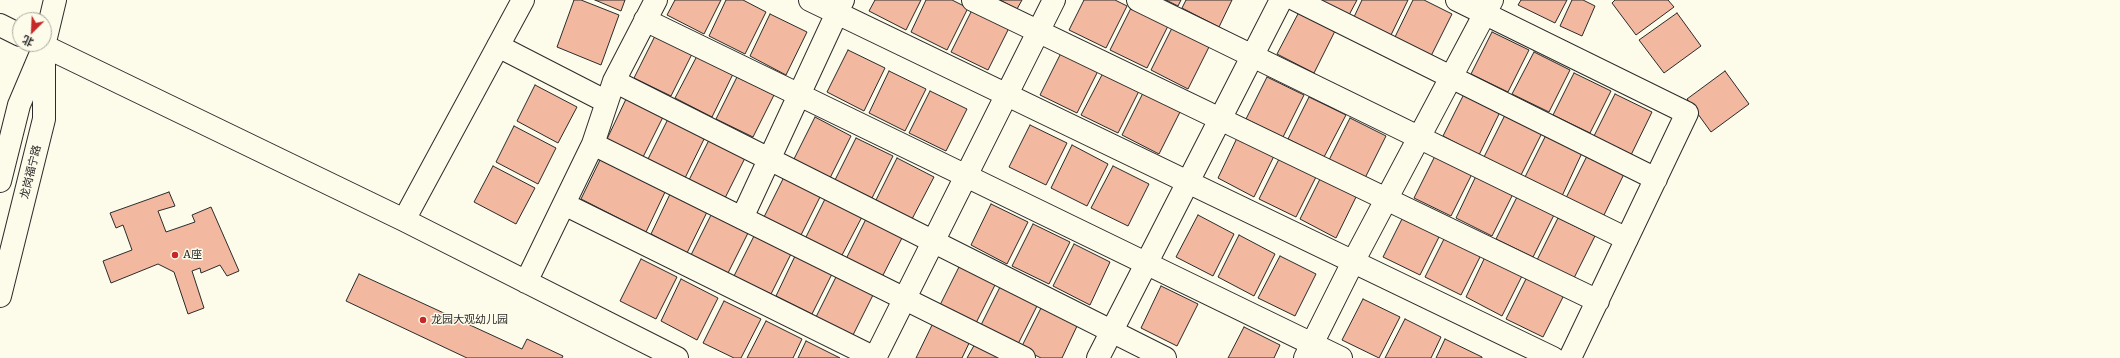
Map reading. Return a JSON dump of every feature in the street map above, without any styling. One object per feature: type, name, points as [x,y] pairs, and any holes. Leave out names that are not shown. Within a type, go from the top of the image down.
[{"type":"street","name":"龙岗福宁路","points":[[52,12],[55,0]]},
{"type":"street","points":[[404,220],[523,0]]},
{"type":"street","points":[[526,282],[593,144],[614,81],[656,0]]},
{"type":"street","points":[[810,0],[840,7],[1007,95],[1553,358]]},
{"type":"street","points":[[973,0],[1598,301]]},
{"type":"street","points":[[564,204],[875,358],[1054,0]]},
{"type":"street","points":[[1138,0],[1627,239]]},
{"type":"street","points":[[1098,358],[1281,0]]},
{"type":"street","points":[[1296,0],[1656,179]]},
{"type":"street","points":[[1457,0],[1489,7],[1687,114],[1570,358]]},
{"type":"street","points":[[742,218],[840,7]]},
{"type":"street","points":[[1308,351],[1386,199],[1489,7]]},
{"type":"street","points":[[645,20],[1146,263],[1308,351],[1342,358]]},
{"type":"street","points":[[0,25],[12,31]]},
{"type":"street","points":[[498,46],[607,102]]},
{"type":"street","points":[[52,50],[404,220],[677,358]]},
{"type":"street","name":"龙岗福宁路","points":[[0,181],[18,105],[39,52]]},
{"type":"street","name":"龙岗福宁路","points":[[0,296],[44,119],[42,52]]},
{"type":"street","points":[[614,81],[1165,358]]},
{"type":"street","points":[[593,144],[1024,358]]},
{"type":"building","points":[[574,0],[581,0],[619,15],[601,65],[557,47]]},
{"type":"building","points":[[595,0],[625,0],[621,11]]},
{"type":"building","points":[[675,0],[721,0],[704,34],[667,15]]},
{"type":"building","points":[[726,0],[743,0],[766,12],[745,54],[709,36]]},
{"type":"building","points":[[875,0],[921,0],[906,30],[869,11]]},
{"type":"building","points":[[926,0],[952,0],[968,8],[947,50],[911,32]]},
{"type":"building","points":[[1000,0],[1022,0],[1017,9]]},
{"type":"building","points":[[1084,0],[1115,0],[1127,6],[1106,48],[1069,30]]},
{"type":"building","points":[[1166,0],[1181,0],[1178,6]]},
{"type":"building","points":[[1186,0],[1232,0],[1219,27],[1182,8]]},
{"type":"building","points":[[1319,0],[1357,0],[1349,15]]},
{"type":"building","points":[[1362,0],[1408,0],[1391,35],[1354,17]]},
{"type":"building","points":[[1413,0],[1424,0],[1452,14],[1431,56],[1395,37]]},
{"type":"building","points":[[1521,0],[1567,0],[1555,23],[1518,5]]},
{"type":"building","points":[[1572,0],[1583,0],[1595,6],[1582,36],[1560,26]]},
{"type":"building","points":[[1615,0],[1668,0],[1674,7],[1636,35],[1612,3]]},
{"type":"building","points":[[1131,8],[1168,26],[1147,68],[1110,50]]},
{"type":"building","points":[[972,10],[1009,28],[988,70],[951,52]]},
{"type":"building","points":[[1299,12],[1335,31],[1314,73],[1277,54]]},
{"type":"building","points":[[1677,13],[1701,46],[1664,73],[1639,40]]},
{"type":"building","points":[[770,14],[807,32],[786,75],[750,56]]},
{"type":"building","points":[[1172,28],[1209,47],[1188,89],[1151,70]]},
{"type":"building","points":[[1492,32],[1529,50],[1508,92],[1471,74]]},
{"type":"building","points":[[655,36],[692,54],[671,96],[634,78]]},
{"type":"building","points":[[848,50],[885,68],[864,111],[827,92]]},
{"type":"building","points":[[1534,52],[1570,70],[1549,112],[1512,94]]},
{"type":"building","points":[[1061,53],[1098,71],[1077,113],[1040,95]]},
{"type":"building","points":[[697,56],[733,74],[712,117],[675,98]]},
{"type":"building","points":[[889,71],[926,89],[905,131],[869,113]]},
{"type":"building","points":[[1725,71],[1749,104],[1711,132],[1687,99]]},
{"type":"building","points":[[1103,73],[1139,91],[1118,133],[1081,115]]},
{"type":"building","points":[[1574,73],[1611,91],[1590,133],[1553,115]]},
{"type":"building","points":[[737,77],[774,95],[753,137],[716,119]]},
{"type":"building","points":[[1267,77],[1304,95],[1283,137],[1246,119]]},
{"type":"building","points":[[535,85],[577,107],[558,143],[517,121]]},
{"type":"building","points":[[930,91],[967,109],[946,151],[909,133]]},
{"type":"building","points":[[1143,93],[1180,112],[1159,154],[1122,135]]},
{"type":"building","points":[[1464,94],[1500,112],[1479,155],[1443,136]]},
{"type":"building","points":[[1615,94],[1652,112],[1631,155],[1594,136]]},
{"type":"building","points":[[627,97],[664,115],[643,157],[607,139]]},
{"type":"building","points":[[1309,97],[1346,115],[1324,157],[1288,139]]},
{"type":"building","points":[[1505,115],[1542,133],[1521,175],[1484,157]]},
{"type":"building","points":[[669,117],[706,135],[685,178],[648,159]]},
{"type":"building","points":[[815,117],[851,136],[830,178],[794,159]]},
{"type":"building","points":[[1350,118],[1386,136],[1365,178],[1329,160]]},
{"type":"building","points":[[1030,125],[1067,143],[1046,185],[1009,167]]},
{"type":"building","points":[[514,126],[556,148],[538,184],[496,162]]},
{"type":"building","points":[[1546,135],[1582,153],[1562,196],[1525,177]]},
{"type":"building","points":[[1238,136],[1275,154],[1254,197],[1218,178]]},
{"type":"building","points":[[710,138],[746,156],[725,198],[689,180]]},
{"type":"building","points":[[856,138],[893,156],[872,198],[835,180]]},
{"type":"building","points":[[1072,145],[1108,164],[1087,206],[1051,188]]},
{"type":"building","points":[[1435,156],[1472,174],[1451,216],[1414,198]]},
{"type":"building","points":[[1587,156],[1624,174],[1603,217],[1566,198]]},
{"type":"building","points":[[1280,157],[1317,175],[1296,217],[1259,199]]},
{"type":"building","points":[[601,158],[666,190],[646,232],[581,199]]},
{"type":"building","points":[[897,158],[934,177],[912,219],[876,200]]},
{"type":"building","points":[[493,166],[535,188],[516,224],[474,202]]},
{"type":"building","points":[[1113,166],[1149,184],[1128,226],[1091,208]]},
{"type":"building","points":[[1476,176],[1513,194],[1492,236],[1456,218]]},
{"type":"building","points":[[784,177],[821,195],[800,237],[763,219]]},
{"type":"building","points":[[1321,177],[1357,195],[1336,238],[1300,219]]},
{"type":"building","name":"A座","points":[[169,192],[175,206],[158,211],[166,232],[195,222],[192,215],[211,207],[239,271],[227,276],[220,265],[201,273],[200,268],[192,271],[204,308],[188,314],[174,272],[158,264],[111,283],[103,261],[132,250],[123,225],[116,228],[110,213]]},
{"type":"building","points":[[671,192],[708,210],[687,253],[651,234]]},
{"type":"building","points":[[826,197],[863,215],[841,257],[805,239]]},
{"type":"building","points":[[1517,197],[1554,215],[1533,257],[1496,239]]},
{"type":"building","points":[[991,204],[1028,222],[1007,264],[971,245]]},
{"type":"building","points":[[712,213],[749,231],[728,273],[691,255]]},
{"type":"building","points":[[1198,215],[1234,234],[1213,276],[1176,257]]},
{"type":"building","points":[[1404,215],[1441,233],[1420,275],[1383,257]]},
{"type":"building","points":[[867,217],[903,236],[882,277],[846,259]]},
{"type":"building","points":[[1558,218],[1595,236],[1574,278],[1537,260]]},
{"type":"building","points":[[1033,224],[1070,242],[1049,284],[1012,266]]},
{"type":"building","points":[[755,234],[792,252],[771,294],[734,276]]},
{"type":"building","points":[[1239,235],[1275,254],[1254,296],[1218,277]]},
{"type":"building","points":[[1446,235],[1482,253],[1461,295],[1425,277]]},
{"type":"building","points":[[1074,244],[1110,262],[1090,305],[1053,286]]},
{"type":"building","points":[[796,254],[833,272],[812,314],[776,296]]},
{"type":"building","points":[[1486,255],[1523,274],[1502,316],[1466,297]]},
{"type":"building","points":[[1280,256],[1316,274],[1295,316],[1258,298]]},
{"type":"building","points":[[641,259],[677,277],[656,319],[620,301]]},
{"type":"building","points":[[960,265],[996,283],[975,325],[939,307]]},
{"type":"building","name":"龙园大观幼儿园","points":[[359,274],[522,349],[527,339],[563,356],[562,358],[467,358],[346,301]]},
{"type":"building","points":[[837,275],[874,293],[853,335],[816,317]]},
{"type":"building","points":[[1527,277],[1564,295],[1543,337],[1506,319]]},
{"type":"building","points":[[681,279],[718,298],[697,340],[661,321]]},
{"type":"building","points":[[1001,285],[1038,304],[1017,346],[980,327]]},
{"type":"building","points":[[1161,286],[1198,304],[1177,346],[1141,328]]},
{"type":"building","points":[[1363,299],[1400,317],[1379,358],[1342,340]]},
{"type":"building","points":[[724,301],[761,319],[741,358],[734,358],[703,343]]},
{"type":"building","points":[[1042,306],[1078,324],[1062,358],[1041,358],[1021,348]]},
{"type":"building","points":[[1405,319],[1441,337],[1431,358],[1385,358]]},
{"type":"building","points":[[766,321],[802,339],[793,358],[747,358]]},
{"type":"building","points":[[934,321],[971,339],[962,358],[916,358]]},
{"type":"building","points":[[1244,327],[1280,345],[1274,358],[1228,358]]},
{"type":"building","points":[[1445,339],[1482,357],[1482,358],[1436,358]]},
{"type":"building","points":[[806,341],[840,358],[798,358]]},
{"type":"building","points":[[976,342],[1009,358],[967,358]]},
{"type":"place","name":"A座","points":[[175,255]]},
{"type":"place","name":"龙园大观幼儿园","points":[[423,320]]}]
